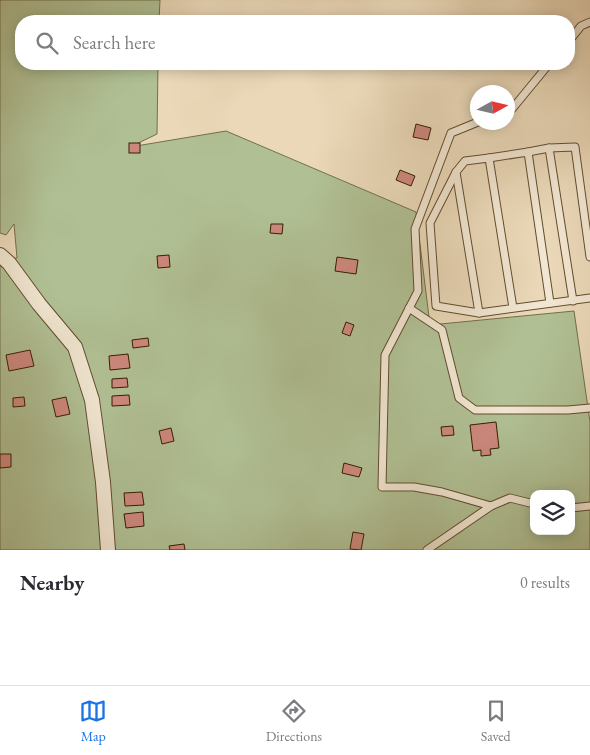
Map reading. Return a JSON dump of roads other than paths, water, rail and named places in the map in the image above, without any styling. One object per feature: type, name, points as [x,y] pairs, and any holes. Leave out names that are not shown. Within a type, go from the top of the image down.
[{"type":"street","points":[[0,255],[10,263],[39,304],[75,347],[92,400],[103,482],[108,550]]},
{"type":"lane","points":[[575,34],[581,26],[590,22]]},
{"type":"lane","points":[[515,105],[544,70]]},
{"type":"lane","points":[[470,125],[451,133],[415,229],[418,291],[385,355],[382,487],[414,488],[442,492],[491,506]]},
{"type":"lane","points":[[590,257],[574,147],[549,148],[465,161],[456,172],[430,223],[436,306],[479,313],[590,298]]},
{"type":"lane","points":[[549,148],[573,300]]},
{"type":"lane","points":[[528,152],[550,304]]},
{"type":"lane","points":[[489,158],[514,308]]},
{"type":"lane","points":[[456,172],[479,313]]},
{"type":"lane","points":[[409,308],[442,330],[460,398],[476,410],[568,410],[590,408]]},
{"type":"lane","points":[[427,550],[491,506],[510,498],[530,503]]},
{"type":"lane","points":[[575,508],[590,506]]}]
